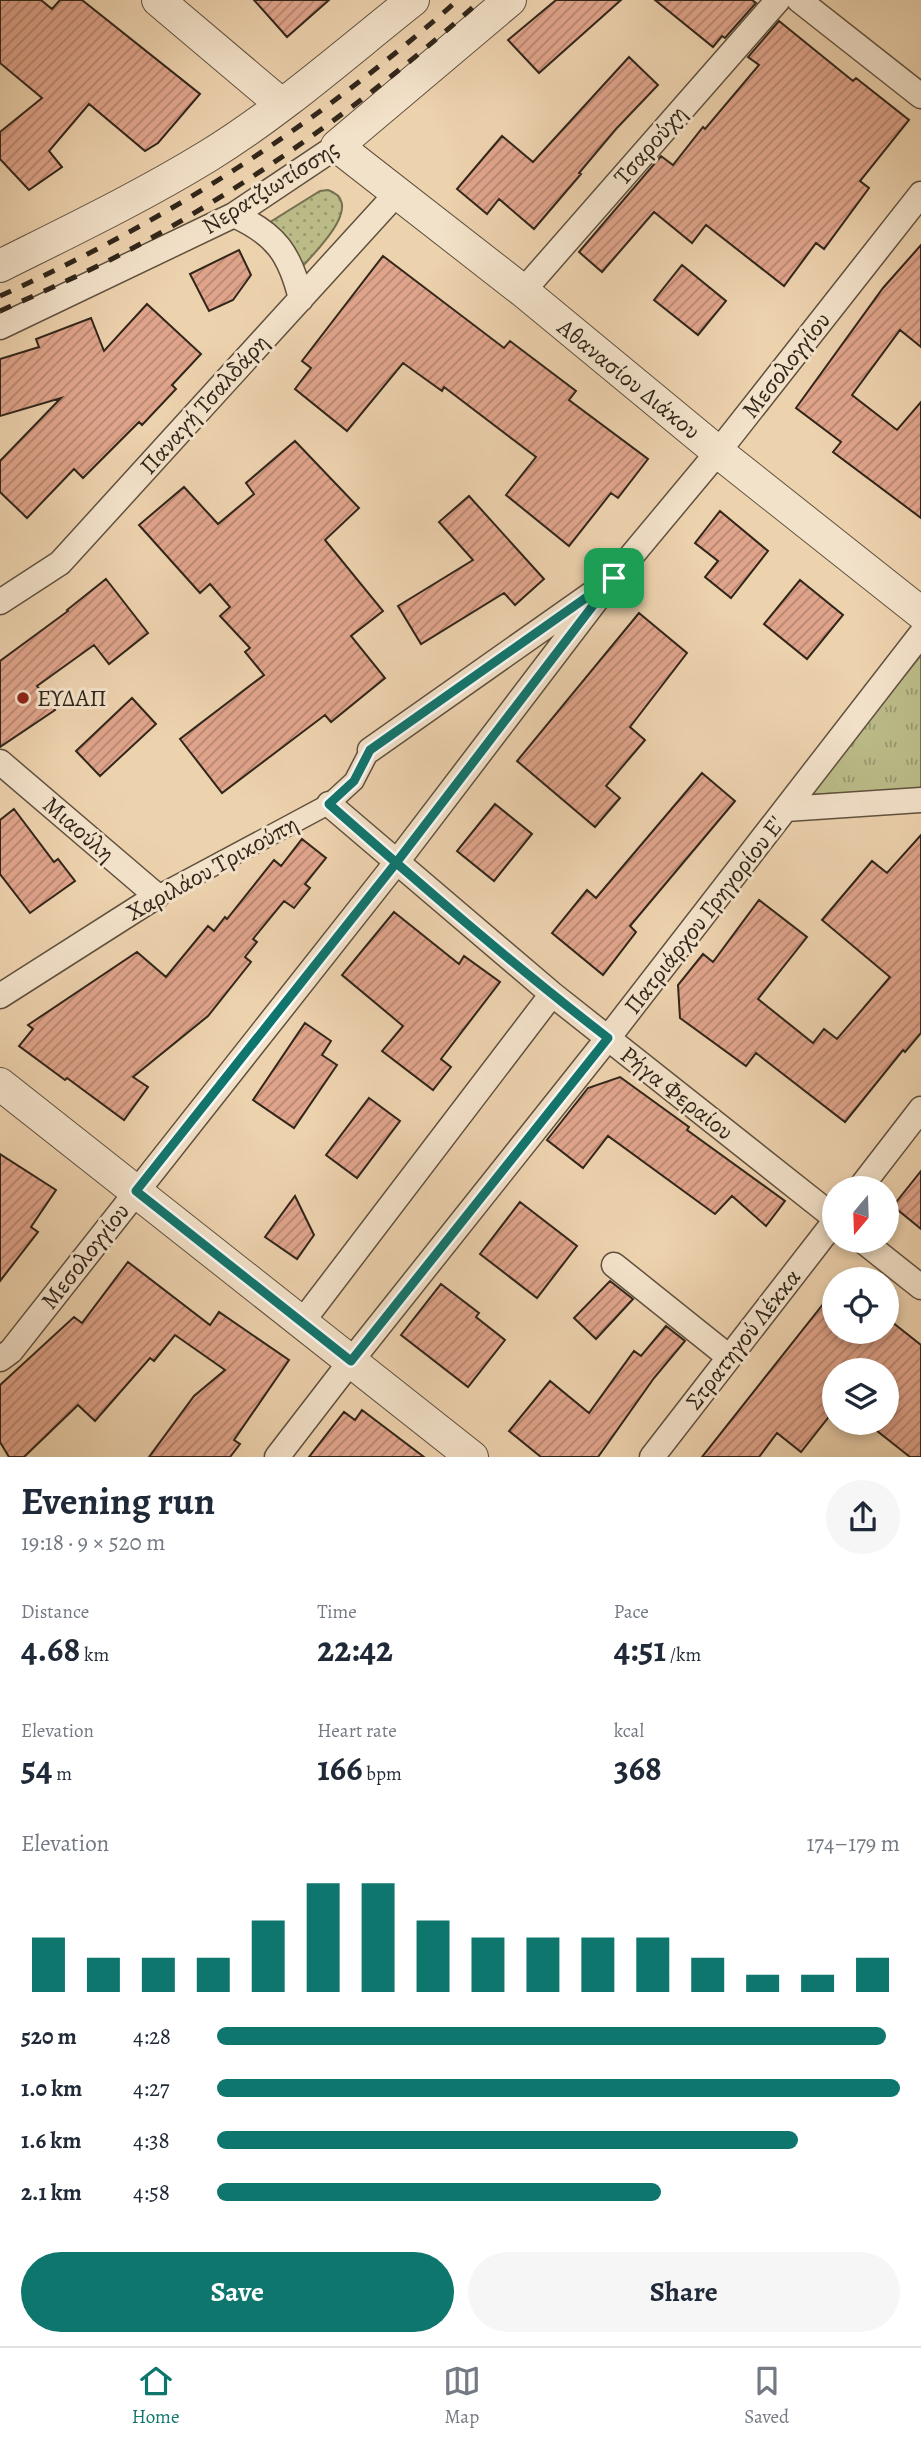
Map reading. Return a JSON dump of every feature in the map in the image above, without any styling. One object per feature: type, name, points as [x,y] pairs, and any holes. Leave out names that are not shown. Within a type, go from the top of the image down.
[{"type":"street","points":[[158,0],[281,104]]},
{"type":"street","points":[[0,266],[106,213],[209,155],[281,104],[413,0]]},
{"type":"street","name":"Νερατζιωτίσσης","points":[[0,327],[234,215],[337,146],[510,0]]},
{"type":"street","name":"Τσαρούχη","points":[[523,291],[778,0]]},
{"type":"street","points":[[799,0],[921,96]]},
{"type":"street","name":"Αθανασίου Διάκου","points":[[337,146],[523,291],[718,452],[921,612]]},
{"type":"street","name":"Παναγή Τσαλδάρη","points":[[0,602],[60,563],[397,193]]},
{"type":"street","name":"Μεσολογγίου","points":[[0,1359],[11,1351],[396,863],[614,578],[718,452],[921,194]]},
{"type":"street","points":[[234,215],[258,226],[279,246],[295,273],[301,299]]},
{"type":"street","name":"Χαριλάου Τρικούπη","points":[[0,996],[157,896],[329,804],[354,781],[370,750],[614,578]]},
{"type":"street","name":"Πατριάρχου Γρηγορίου Ε'","points":[[277,1457],[608,1038],[921,634]]},
{"type":"street","name":"Μιαούλη","points":[[0,762],[157,896]]},
{"type":"street","points":[[786,809],[921,800]]},
{"type":"street","name":"Ρήγα Φεραίου","points":[[329,804],[552,995],[822,1209]]},
{"type":"street","points":[[302,1322],[552,995]]},
{"type":"street","points":[[0,1084],[472,1457]]},
{"type":"street","points":[[869,1176],[921,1109]]},
{"type":"street","name":"Στρατηγού Λέκκα","points":[[652,1457],[822,1236]]},
{"type":"street","points":[[878,1253],[921,1287]]},
{"type":"street","points":[[614,1265],[729,1357]]},
{"type":"green space","points":[[328,190],[339,196],[342,206],[340,216],[326,240],[301,268],[267,224],[320,191]]},
{"type":"green space","points":[[921,655],[921,789],[807,795]]},
{"type":"building","points":[[0,0],[41,0],[52,9],[60,0],[82,0],[200,94],[158,143],[145,151],[89,104],[49,151],[62,167],[29,190],[0,159],[0,132],[42,98],[0,63]]},
{"type":"building","points":[[254,0],[329,0],[287,37]]},
{"type":"building","points":[[556,0],[621,0],[539,73],[508,40]]},
{"type":"building","points":[[655,0],[752,0],[756,3],[725,38],[722,36],[713,47]]},
{"type":"building","points":[[779,21],[853,81],[856,78],[909,120],[860,181],[869,188],[824,249],[816,243],[784,286],[706,225],[692,243],[654,212],[602,272],[579,252],[661,156],[673,165],[703,127],[705,129],[759,65],[748,57]]},
{"type":"building","points":[[629,57],[658,85],[616,129],[534,229],[499,199],[487,214],[457,189],[502,136],[533,162]]},
{"type":"building","points":[[921,245],[921,347],[900,330],[852,395],[897,430],[921,402],[921,518],[833,452],[841,442],[796,408],[883,288]]},
{"type":"building","points":[[239,250],[251,275],[233,300],[209,311],[190,274]]},
{"type":"building","points":[[383,256],[504,348],[510,341],[576,391],[569,400],[648,459],[618,498],[611,493],[569,546],[506,495],[536,457],[444,387],[442,391],[403,363],[347,431],[295,389],[311,368],[302,361]]},
{"type":"building","points":[[682,265],[726,301],[698,335],[654,300]]},
{"type":"building","points":[[147,304],[201,354],[172,385],[176,389],[142,425],[139,422],[83,478],[74,469],[27,518],[0,492],[0,461],[61,398],[0,416],[0,359],[39,347],[36,339],[91,318],[104,351]]},
{"type":"building","points":[[295,441],[359,508],[325,540],[383,611],[351,636],[385,678],[331,722],[325,715],[222,793],[180,739],[264,675],[245,652],[250,648],[220,616],[230,607],[210,584],[200,593],[139,525],[184,487],[218,524],[254,494],[246,483]]},
{"type":"building","points":[[469,496],[544,579],[515,605],[504,593],[421,644],[398,606],[473,560],[439,522]]},
{"type":"building","points":[[720,511],[768,551],[731,598],[705,577],[718,561],[695,543]]},
{"type":"building","points":[[106,579],[148,633],[109,664],[94,645],[37,686],[55,710],[0,747],[0,661]]},
{"type":"building","points":[[800,580],[843,615],[807,659],[764,624]]},
{"type":"building","points":[[639,613],[687,653],[630,727],[645,740],[606,786],[620,798],[595,827],[517,761]]},
{"type":"building","points":[[132,698],[156,724],[100,776],[76,751]]},
{"type":"building","points":[[702,773],[735,801],[630,926],[636,932],[603,975],[552,933],[587,890],[596,898]]},
{"type":"building","points":[[495,804],[532,834],[494,881],[457,851]]},
{"type":"building","points":[[14,809],[54,862],[58,859],[75,881],[30,913],[0,874],[0,820]]},
{"type":"building","points":[[921,835],[921,1033],[905,1052],[903,1050],[845,1122],[756,1053],[746,1066],[680,1018],[678,985],[703,954],[713,962],[759,900],[807,937],[758,999],[813,1043],[824,1029],[837,1039],[890,977],[822,920],[872,861],[887,873]]},
{"type":"building","points":[[302,839],[326,858],[305,884],[310,888],[294,908],[284,901],[253,939],[257,942],[245,957],[251,962],[208,1016],[133,1077],[148,1087],[124,1120],[19,1046],[33,1029],[28,1025],[137,952],[166,977],[208,926],[214,931],[225,917],[227,919],[274,860],[281,866]]},
{"type":"building","points":[[394,912],[459,964],[464,956],[500,982],[441,1059],[451,1067],[433,1090],[382,1051],[403,1026],[342,975]]},
{"type":"building","points":[[305,1023],[331,1041],[322,1055],[337,1065],[294,1128],[253,1100]]},
{"type":"building","points":[[620,1077],[689,1127],[687,1130],[785,1201],[766,1226],[732,1196],[715,1214],[608,1136],[583,1168],[547,1140],[588,1088]]},
{"type":"building","points":[[369,1098],[400,1121],[357,1178],[326,1155]]},
{"type":"building","points":[[0,1154],[56,1190],[31,1227],[38,1232],[0,1281]]},
{"type":"building","points":[[921,1171],[921,1229],[900,1212],[900,1197]]},
{"type":"building","points":[[295,1196],[314,1235],[297,1259],[265,1237]]},
{"type":"building","points":[[520,1202],[577,1246],[537,1298],[480,1254]]},
{"type":"building","points":[[128,1262],[210,1325],[219,1312],[289,1360],[234,1440],[240,1444],[230,1457],[149,1457],[194,1396],[225,1370],[175,1335],[154,1361],[150,1358],[95,1421],[78,1405],[24,1457],[9,1457],[0,1442],[0,1385],[74,1317],[82,1323]]},
{"type":"building","points":[[610,1281],[633,1299],[596,1339],[574,1318]]},
{"type":"building","points":[[441,1284],[479,1313],[476,1317],[505,1340],[468,1387],[401,1335]]},
{"type":"building","points":[[822,1305],[822,1344],[899,1344],[899,1328],[921,1345],[921,1457],[910,1457],[882,1435],[899,1435],[899,1358],[822,1358],[822,1425],[801,1452],[777,1433],[759,1457],[702,1457]]},
{"type":"building","points":[[666,1326],[685,1341],[654,1378],[598,1457],[541,1457],[509,1431],[550,1381],[589,1413],[634,1351],[641,1356]]},
{"type":"building","points":[[362,1410],[424,1457],[309,1457],[344,1412],[355,1420]]},
{"type":"railway","points":[[0,296],[124,235],[240,166],[350,88],[458,0]]},
{"type":"railway","points":[[0,311],[126,252],[277,161],[402,68],[481,0]]},
{"type":"place","name":"ΕΥΔΑΠ","points":[[23,698]]},
{"type":"route","points":[[614,578],[370,750],[354,781],[329,804],[396,863],[552,995],[608,1038],[351,1361],[136,1191],[396,863],[614,578]]}]
